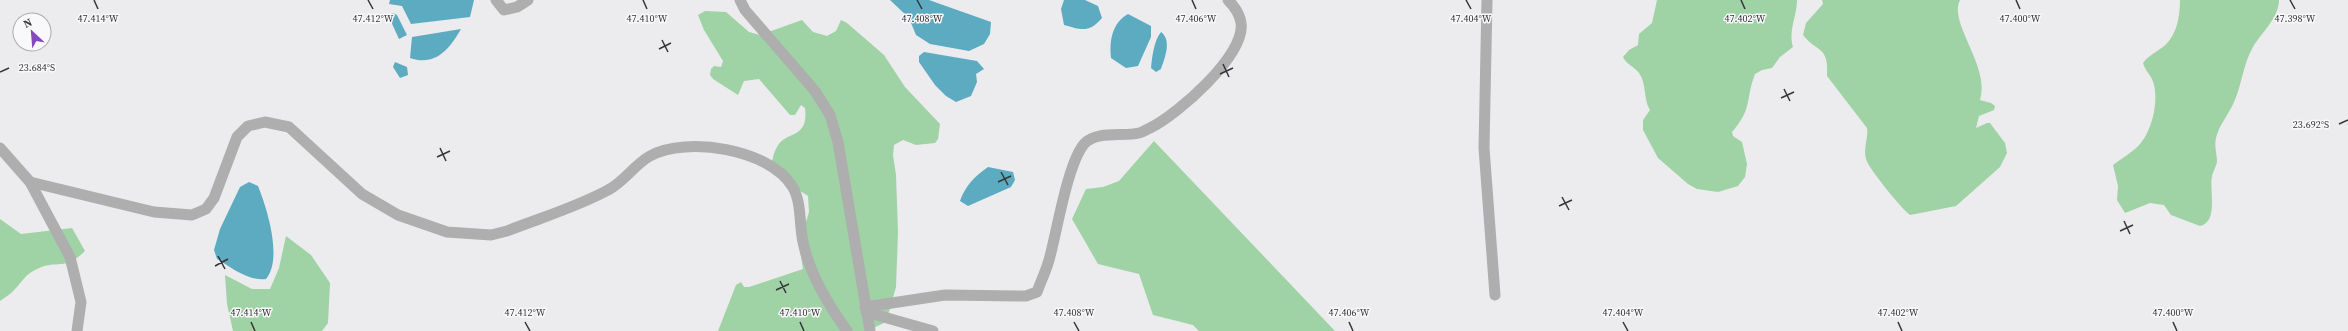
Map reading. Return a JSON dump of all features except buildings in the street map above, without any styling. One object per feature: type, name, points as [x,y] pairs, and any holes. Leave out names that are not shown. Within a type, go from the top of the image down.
[{"type":"street","points":[[496,0],[504,10],[509,10],[528,0]]},
{"type":"street","points":[[730,0],[742,5],[815,91],[830,114],[838,142],[870,331]]},
{"type":"street","points":[[866,309],[945,295],[1026,296],[1037,292],[1048,262],[1075,158],[1085,143],[1097,137],[1140,133],[1156,125],[1185,103],[1223,66],[1239,42],[1242,24],[1235,7],[1228,0]]},
{"type":"street","points":[[1487,0],[1484,148],[1495,295]]},
{"type":"street","points":[[30,182],[154,212],[192,215],[206,209],[214,198],[237,137],[248,126],[265,122],[289,127],[362,194],[398,215],[447,232],[491,235],[507,231],[609,190],[650,156],[672,148],[716,148],[753,156],[778,171],[792,186],[796,197],[803,243],[814,274],[828,303],[847,331]]},
{"type":"street","points":[[0,148],[30,182],[70,257],[81,302],[77,331]]},
{"type":"street","points":[[866,309],[933,331]]},
{"type":"green space","points":[[1657,0],[1797,0],[1792,29],[1793,47],[1780,57],[1772,68],[1762,70],[1755,74],[1746,110],[1739,124],[1732,132],[1733,136],[1742,142],[1747,164],[1745,177],[1738,186],[1718,192],[1697,189],[1688,184],[1658,158],[1643,130],[1643,120],[1650,110],[1646,101],[1643,82],[1639,73],[1626,62],[1623,57],[1629,50],[1638,45],[1639,34],[1652,23]]},
{"type":"green space","points":[[1822,0],[1960,0],[1958,10],[1960,21],[1980,74],[1982,87],[1980,100],[1991,103],[1995,106],[1994,110],[1979,116],[1976,128],[1990,123],[2005,143],[2007,153],[2000,167],[1956,206],[1910,215],[1893,197],[1868,164],[1865,155],[1867,128],[1827,76],[1827,66],[1824,54],[1803,35],[1806,23],[1823,4]]},
{"type":"green space","points":[[2180,0],[2279,0],[2273,19],[2253,47],[2234,102],[2217,133],[2215,144],[2217,162],[2212,174],[2211,182],[2211,212],[2206,223],[2200,226],[2171,215],[2164,205],[2150,203],[2125,213],[2117,200],[2118,186],[2113,165],[2140,144],[2145,138],[2152,122],[2155,104],[2154,86],[2152,79],[2143,63],[2163,47],[2175,32]]},
{"type":"green space","points":[[705,11],[726,12],[749,32],[760,35],[802,20],[813,32],[827,36],[836,31],[841,20],[847,23],[884,55],[905,87],[940,124],[938,139],[935,143],[916,145],[903,140],[894,145],[893,155],[896,175],[898,232],[896,287],[886,322],[867,331],[718,331],[736,285],[741,282],[744,287],[749,287],[803,269],[799,245],[809,212],[808,196],[770,171],[777,147],[786,138],[800,130],[804,125],[805,108],[801,105],[795,115],[790,115],[759,79],[744,81],[738,95],[713,79],[710,75],[711,69],[714,66],[721,67],[723,61],[704,30],[698,15]]},
{"type":"green space","points":[[1154,141],[1335,331],[1199,331],[1193,325],[1153,315],[1139,274],[1098,264],[1072,219],[1086,189],[1103,187],[1119,181]]},
{"type":"green space","points":[[0,219],[21,234],[72,228],[85,251],[71,262],[49,265],[32,272],[26,276],[12,292],[0,301]]},
{"type":"green space","points":[[286,236],[311,255],[330,283],[328,323],[322,331],[233,331],[227,304],[225,275],[252,289],[270,289],[279,268]]},
{"type":"water","points":[[390,0],[474,0],[470,17],[411,24],[402,6],[389,4]]},
{"type":"water","points":[[890,0],[929,0],[991,22],[990,34],[984,44],[969,51],[930,44],[916,35],[909,18]]},
{"type":"water","points":[[1064,0],[1085,0],[1098,6],[1102,18],[1093,26],[1085,29],[1064,25],[1061,9]]},
{"type":"water","points":[[393,13],[397,15],[407,35],[399,39],[388,15]]},
{"type":"water","points":[[1128,14],[1151,26],[1151,37],[1138,66],[1126,68],[1111,58],[1111,39],[1118,22]]},
{"type":"water","points":[[461,29],[447,49],[435,58],[419,60],[410,58],[412,37]]},
{"type":"water","points":[[1161,32],[1166,40],[1167,49],[1161,69],[1156,72],[1151,68],[1152,59],[1155,44]]},
{"type":"water","points":[[924,52],[977,61],[984,69],[976,74],[977,82],[971,96],[956,102],[946,96],[935,85],[919,62],[919,56]]},
{"type":"water","points":[[395,62],[407,67],[408,75],[400,78],[393,67]]},
{"type":"water","points":[[988,167],[1013,172],[1015,180],[1011,187],[968,206],[960,201],[971,182]]},
{"type":"water","points":[[249,182],[258,186],[272,233],[273,259],[271,270],[266,279],[253,278],[234,270],[217,259],[214,250],[220,229],[240,187]]}]
